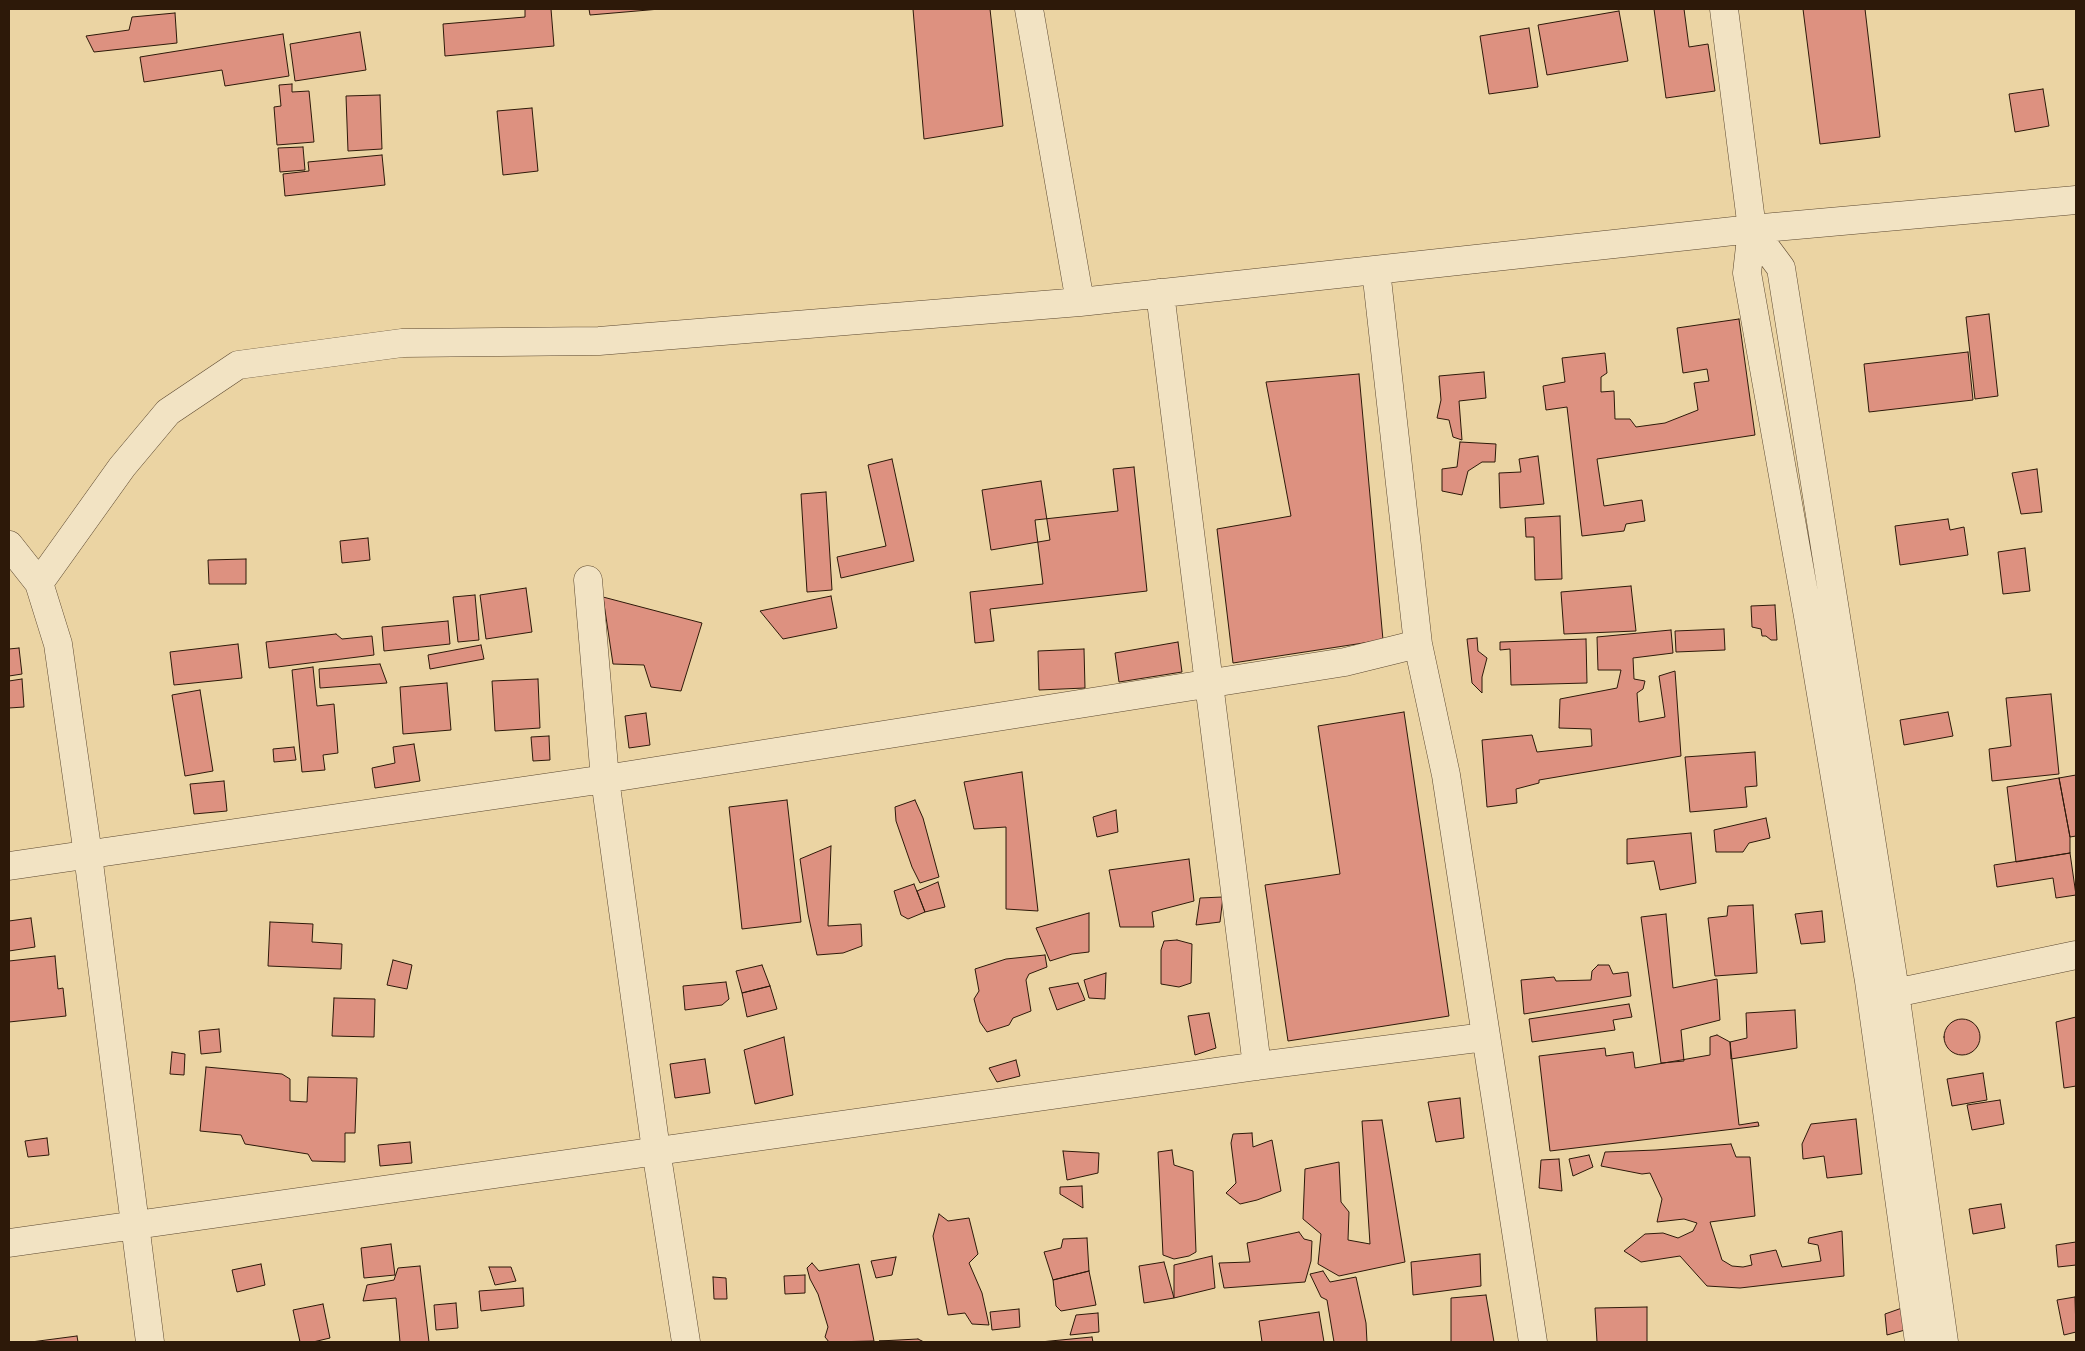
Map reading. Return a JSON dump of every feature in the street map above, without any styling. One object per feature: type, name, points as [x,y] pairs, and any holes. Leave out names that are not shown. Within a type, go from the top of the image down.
[{"type":"street","points":[[1029,9],[1080,302]]},
{"type":"street","points":[[1724,9],[1752,229],[1747,273],[1808,616],[1869,981],[1919,1342]]},
{"type":"street","points":[[39,583],[122,467],[168,412],[238,364],[402,343],[599,341],[1080,302],[1752,229],[2076,200]]},
{"type":"street","points":[[1752,229],[1781,268],[1895,993],[1944,1342]]},
{"type":"street","points":[[1376,270],[1418,644],[1446,775],[1533,1342]]},
{"type":"street","points":[[1160,293],[1257,1066]]},
{"type":"street","points":[[9,544],[39,583],[58,644],[88,855],[150,1342]]},
{"type":"street","points":[[588,580],[605,779],[656,1150],[686,1342]]},
{"type":"street","points":[[9,866],[605,779],[1346,662],[1418,644]]},
{"type":"street","points":[[1895,993],[2076,955]]},
{"type":"street","points":[[9,1244],[136,1224],[656,1150],[1257,1066],[1485,1037]]},
{"type":"building","points":[[525,9],[551,9],[554,46],[445,56],[443,24],[525,17]]},
{"type":"building","points":[[589,9],[660,9],[590,15]]},
{"type":"building","points":[[913,9],[990,9],[1003,126],[924,139]]},
{"type":"building","points":[[1654,9],[1684,9],[1689,47],[1708,44],[1715,91],[1666,98]]},
{"type":"building","points":[[1803,9],[1865,9],[1880,137],[1820,144]]},
{"type":"building","points":[[1619,11],[1628,61],[1547,75],[1538,25]]},
{"type":"building","points":[[175,13],[177,43],[94,52],[86,36],[129,30],[132,17]]},
{"type":"building","points":[[1529,28],[1538,87],[1489,94],[1480,36]]},
{"type":"building","points":[[360,32],[366,70],[295,81],[290,44]]},
{"type":"building","points":[[283,34],[289,76],[225,86],[222,70],[144,82],[140,57]]},
{"type":"building","points":[[292,84],[292,92],[309,91],[314,142],[277,145],[274,107],[281,106],[279,85]]},
{"type":"building","points":[[2043,89],[2049,126],[2015,132],[2009,94]]},
{"type":"building","points":[[380,95],[382,149],[348,151],[346,96]]},
{"type":"building","points":[[532,108],[538,171],[503,175],[497,111]]},
{"type":"building","points":[[303,147],[305,170],[280,172],[278,148]]},
{"type":"building","points":[[382,155],[385,185],[285,196],[283,174],[309,171],[308,162]]},
{"type":"building","points":[[1989,314],[1998,396],[1975,399],[1966,317]]},
{"type":"building","points":[[1739,319],[1755,435],[1597,459],[1604,506],[1642,500],[1645,521],[1626,524],[1624,531],[1582,536],[1567,407],[1546,410],[1543,386],[1565,382],[1562,358],[1605,353],[1607,373],[1601,377],[1601,392],[1614,391],[1615,419],[1630,419],[1636,427],[1665,423],[1698,410],[1694,383],[1709,381],[1707,369],[1683,373],[1677,328]]},
{"type":"building","points":[[1968,352],[1973,400],[1869,412],[1864,364]]},
{"type":"building","points":[[1484,372],[1486,398],[1459,401],[1462,440],[1453,437],[1449,420],[1437,418],[1441,400],[1439,376]]},
{"type":"building","points":[[1359,374],[1383,640],[1233,663],[1217,529],[1291,516],[1266,382]]},
{"type":"building","points":[[1460,442],[1496,444],[1495,462],[1482,462],[1468,471],[1462,495],[1442,491],[1442,469],[1457,467]]},
{"type":"building","points":[[1538,456],[1544,504],[1500,508],[1499,473],[1521,472],[1519,459]]},
{"type":"building","points":[[892,459],[914,561],[841,578],[837,557],[886,546],[868,465]]},
{"type":"building","points":[[1134,467],[1147,591],[990,609],[994,641],[975,643],[970,592],[1043,584],[1035,520],[1118,511],[1113,469]]},
{"type":"building","points":[[2037,469],[2042,512],[2021,514],[2012,473]]},
{"type":"building","points":[[1041,481],[1050,540],[991,550],[982,490]]},
{"type":"building","points":[[826,492],[832,590],[807,592],[801,494]]},
{"type":"building","points":[[1560,516],[1562,579],[1535,580],[1534,537],[1526,537],[1525,518]]},
{"type":"building","points":[[1948,519],[1950,530],[1964,527],[1968,555],[1900,565],[1895,526]]},
{"type":"building","points":[[368,538],[370,560],[342,563],[340,541]]},
{"type":"building","points":[[2025,548],[2030,591],[2003,594],[1998,552]]},
{"type":"building","points":[[246,559],[246,584],[209,584],[208,560]]},
{"type":"building","points":[[1631,586],[1636,631],[1564,634],[1561,592]]},
{"type":"building","points":[[526,588],[532,632],[486,639],[480,595]]},
{"type":"building","points":[[475,595],[479,640],[458,642],[453,597]]},
{"type":"building","points":[[831,596],[837,628],[783,639],[760,611]]},
{"type":"building","points":[[603,597],[702,623],[681,691],[651,687],[644,665],[613,664]]},
{"type":"building","points":[[1775,605],[1777,640],[1771,640],[1766,636],[1762,636],[1761,629],[1752,627],[1751,606]]},
{"type":"building","points":[[448,621],[450,644],[384,651],[382,627]]},
{"type":"building","points":[[1724,629],[1725,650],[1676,652],[1675,631]]},
{"type":"building","points":[[1671,630],[1673,653],[1633,658],[1634,679],[1645,681],[1643,689],[1637,693],[1639,722],[1665,717],[1659,676],[1675,671],[1681,756],[1539,780],[1539,783],[1516,789],[1517,803],[1487,807],[1482,740],[1532,735],[1537,752],[1592,746],[1591,729],[1559,728],[1560,699],[1617,688],[1621,670],[1598,670],[1597,637]]},
{"type":"building","points":[[336,634],[342,639],[372,636],[374,655],[269,668],[266,642]]},
{"type":"building","points":[[1477,638],[1478,651],[1487,658],[1482,677],[1482,693],[1472,683],[1467,639]]},
{"type":"building","points":[[1586,639],[1587,683],[1511,685],[1510,649],[1500,650],[1500,642]]},
{"type":"building","points":[[1178,642],[1182,672],[1119,682],[1115,653]]},
{"type":"building","points":[[238,644],[242,678],[174,685],[170,652]]},
{"type":"building","points":[[481,645],[484,659],[430,669],[428,655]]},
{"type":"building","points":[[19,648],[22,674],[9,676],[9,649]]},
{"type":"building","points":[[1084,649],[1085,688],[1039,690],[1038,651]]},
{"type":"building","points":[[380,664],[387,683],[320,688],[319,669]]},
{"type":"building","points":[[313,667],[317,706],[334,704],[338,753],[323,755],[325,770],[302,772],[292,670]]},
{"type":"building","points":[[22,679],[24,707],[9,708],[9,681]]},
{"type":"building","points":[[538,679],[540,728],[495,731],[492,681]]},
{"type":"building","points":[[447,683],[451,730],[403,734],[400,687]]},
{"type":"building","points":[[200,690],[213,771],[185,776],[172,695]]},
{"type":"building","points":[[2051,694],[2059,774],[1992,781],[1989,749],[2011,746],[2006,698]]},
{"type":"building","points":[[1404,712],[1449,1016],[1288,1041],[1265,885],[1340,874],[1318,726]]},
{"type":"building","points":[[1948,712],[1953,736],[1904,745],[1900,720]]},
{"type":"building","points":[[646,713],[650,745],[629,748],[625,716]]},
{"type":"building","points":[[549,736],[550,760],[533,761],[531,737]]},
{"type":"building","points":[[414,744],[420,781],[375,788],[372,768],[395,763],[393,747]]},
{"type":"building","points":[[294,747],[296,760],[274,762],[273,749]]},
{"type":"building","points":[[1755,752],[1757,786],[1745,787],[1747,807],[1690,812],[1685,757]]},
{"type":"building","points":[[1022,772],[1038,911],[1006,909],[1006,827],[974,829],[964,782]]},
{"type":"building","points":[[2076,775],[2076,836],[2070,837],[2059,778]]},
{"type":"building","points":[[2059,778],[2070,837],[2070,853],[2016,862],[2007,787]]},
{"type":"building","points":[[224,781],[227,811],[194,814],[190,784]]},
{"type":"building","points":[[787,800],[801,922],[742,929],[729,807]]},
{"type":"building","points":[[915,800],[923,818],[939,877],[920,883],[912,867],[896,821],[895,807]]},
{"type":"building","points":[[1116,810],[1118,832],[1097,837],[1093,817]]},
{"type":"building","points":[[1766,818],[1770,838],[1749,843],[1743,852],[1716,852],[1714,830]]},
{"type":"building","points":[[1691,833],[1696,883],[1660,890],[1654,861],[1627,864],[1627,839]]},
{"type":"building","points":[[831,846],[828,926],[861,924],[862,946],[843,953],[817,955],[808,914],[800,859]]},
{"type":"building","points":[[2070,853],[2076,895],[2056,898],[2053,878],[1997,887],[1994,865]]},
{"type":"building","points":[[1189,859],[1194,901],[1152,912],[1154,927],[1120,927],[1109,870]]},
{"type":"building","points":[[938,882],[945,907],[925,912],[917,891]]},
{"type":"building","points":[[914,884],[925,912],[908,919],[901,915],[894,891]]},
{"type":"building","points":[[1223,897],[1220,922],[1196,925],[1200,898]]},
{"type":"building","points":[[1753,905],[1757,973],[1715,976],[1708,918],[1727,916],[1728,906]]},
{"type":"building","points":[[1822,911],[1825,942],[1801,944],[1795,914]]},
{"type":"building","points":[[1089,913],[1089,952],[1072,954],[1050,961],[1036,928]]},
{"type":"building","points":[[1666,914],[1673,988],[1717,979],[1720,1020],[1681,1030],[1684,1061],[1661,1063],[1641,917]]},
{"type":"building","points":[[31,918],[35,947],[9,951],[9,921]]},
{"type":"building","points":[[270,922],[313,924],[312,942],[342,944],[341,969],[268,966]]},
{"type":"building","points":[[1177,940],[1192,944],[1191,983],[1179,987],[1161,984],[1161,950],[1164,941]]},
{"type":"building","points":[[1045,955],[1047,967],[1029,974],[1026,980],[1031,1011],[1013,1018],[1009,1025],[987,1032],[980,1022],[974,999],[979,991],[975,969],[1006,959]]},
{"type":"building","points":[[55,956],[58,989],[63,988],[66,1016],[9,1022],[9,961]]},
{"type":"building","points":[[393,960],[412,965],[407,989],[387,985]]},
{"type":"building","points":[[762,965],[770,986],[742,993],[736,971]]},
{"type":"building","points":[[1598,965],[1609,965],[1613,974],[1628,972],[1631,996],[1524,1014],[1521,980],[1554,977],[1556,981],[1591,980],[1592,971]]},
{"type":"building","points":[[1106,973],[1105,999],[1089,998],[1084,980]]},
{"type":"building","points":[[726,982],[729,999],[722,1005],[685,1010],[683,986]]},
{"type":"building","points":[[1078,983],[1085,1000],[1057,1010],[1049,988]]},
{"type":"building","points":[[770,986],[777,1009],[747,1017],[742,993]]},
{"type":"building","points":[[334,998],[375,999],[374,1037],[332,1036]]},
{"type":"building","points":[[1629,1004],[1632,1017],[1613,1020],[1615,1030],[1532,1042],[1529,1019]]},
{"type":"building","points":[[1795,1010],[1797,1048],[1731,1059],[1730,1042],[1747,1038],[1746,1013]]},
{"type":"building","points":[[1209,1013],[1216,1048],[1195,1055],[1188,1016]]},
{"type":"building","points":[[2076,1017],[2076,1086],[2064,1088],[2056,1022]]},
{"type":"building","points":[[1962,1019],[1969,1020],[1975,1024],[1979,1030],[1979,1044],[1975,1050],[1969,1054],[1962,1055],[1955,1054],[1949,1050],[1945,1044],[1944,1037],[1945,1030],[1949,1024],[1955,1020]]},
{"type":"building","points":[[219,1029],[221,1052],[201,1054],[199,1031]]},
{"type":"building","points":[[1717,1035],[1730,1042],[1739,1125],[1758,1122],[1759,1126],[1550,1151],[1539,1056],[1605,1048],[1606,1056],[1633,1052],[1635,1068],[1710,1055],[1710,1037]]},
{"type":"building","points":[[784,1037],[793,1095],[755,1104],[744,1050]]},
{"type":"building","points":[[172,1052],[185,1054],[184,1075],[170,1074]]},
{"type":"building","points":[[705,1059],[710,1093],[675,1098],[670,1064]]},
{"type":"building","points":[[1016,1060],[1020,1076],[997,1082],[989,1068]]},
{"type":"building","points":[[206,1067],[282,1074],[290,1079],[290,1101],[307,1102],[308,1077],[357,1078],[355,1133],[345,1133],[345,1162],[312,1161],[308,1154],[245,1144],[241,1135],[200,1131]]},
{"type":"building","points":[[1983,1073],[1987,1100],[1952,1106],[1947,1079]]},
{"type":"building","points":[[1460,1098],[1464,1138],[1436,1142],[1428,1102]]},
{"type":"building","points":[[2000,1100],[2004,1124],[1972,1130],[1967,1105]]},
{"type":"building","points":[[1856,1119],[1862,1174],[1827,1178],[1824,1156],[1803,1159],[1802,1144],[1811,1124]]},
{"type":"building","points":[[1382,1120],[1405,1262],[1339,1276],[1318,1264],[1321,1234],[1303,1219],[1305,1169],[1339,1162],[1341,1202],[1349,1212],[1348,1240],[1370,1244],[1362,1121]]},
{"type":"building","points":[[1252,1133],[1253,1147],[1272,1140],[1281,1191],[1240,1204],[1226,1193],[1236,1183],[1231,1143],[1233,1134]]},
{"type":"building","points":[[47,1138],[49,1155],[28,1157],[25,1141]]},
{"type":"building","points":[[410,1142],[412,1163],[380,1166],[378,1145]]},
{"type":"building","points":[[1731,1144],[1736,1157],[1750,1157],[1755,1216],[1710,1222],[1722,1260],[1732,1266],[1743,1267],[1752,1265],[1750,1255],[1776,1250],[1782,1267],[1821,1261],[1818,1245],[1808,1243],[1809,1238],[1842,1231],[1844,1276],[1740,1288],[1707,1286],[1680,1256],[1641,1262],[1624,1251],[1645,1234],[1663,1233],[1678,1238],[1693,1231],[1697,1223],[1684,1219],[1657,1222],[1662,1199],[1650,1173],[1642,1174],[1601,1166],[1605,1152]]},
{"type":"building","points":[[1172,1150],[1174,1165],[1193,1171],[1196,1252],[1189,1256],[1174,1259],[1163,1255],[1158,1152]]},
{"type":"building","points":[[1063,1151],[1099,1153],[1098,1173],[1067,1180]]},
{"type":"building","points":[[1589,1155],[1593,1167],[1573,1176],[1569,1159]]},
{"type":"building","points":[[1559,1159],[1562,1191],[1539,1188],[1541,1160]]},
{"type":"building","points":[[1082,1186],[1083,1208],[1060,1194],[1060,1187]]},
{"type":"building","points":[[2001,1204],[2005,1228],[1973,1234],[1969,1209]]},
{"type":"building","points":[[939,1214],[948,1221],[969,1218],[978,1254],[969,1263],[982,1293],[989,1325],[972,1324],[965,1313],[948,1315],[933,1236]]},
{"type":"building","points":[[1299,1232],[1304,1239],[1312,1241],[1311,1261],[1305,1282],[1224,1288],[1219,1263],[1250,1262],[1247,1243]]},
{"type":"building","points":[[1087,1238],[1089,1271],[1053,1280],[1044,1252],[1061,1248],[1063,1239]]},
{"type":"building","points":[[2076,1242],[2076,1265],[2058,1267],[2056,1245]]},
{"type":"building","points":[[391,1244],[395,1275],[364,1278],[361,1248]]},
{"type":"building","points":[[1480,1254],[1481,1286],[1413,1295],[1411,1262]]},
{"type":"building","points":[[1212,1256],[1215,1288],[1174,1298],[1174,1265]]},
{"type":"building","points":[[896,1257],[892,1275],[876,1278],[871,1261]]},
{"type":"building","points":[[1164,1262],[1174,1298],[1144,1303],[1139,1266]]},
{"type":"building","points":[[812,1263],[819,1271],[859,1264],[874,1341],[829,1342],[825,1337],[828,1327],[818,1294],[810,1279],[807,1268]]},
{"type":"building","points":[[261,1264],[265,1285],[237,1292],[232,1270]]},
{"type":"building","points":[[420,1266],[429,1342],[400,1342],[396,1298],[363,1301],[367,1285],[394,1280],[398,1268]]},
{"type":"building","points":[[489,1267],[511,1267],[516,1281],[495,1285]]},
{"type":"building","points":[[1089,1271],[1096,1305],[1061,1311],[1056,1306],[1053,1280]]},
{"type":"building","points":[[1323,1271],[1330,1282],[1356,1277],[1366,1323],[1367,1342],[1334,1342],[1327,1300],[1321,1297],[1310,1274]]},
{"type":"building","points":[[805,1275],[805,1293],[785,1294],[784,1276]]},
{"type":"building","points":[[713,1277],[726,1278],[727,1299],[714,1299]]},
{"type":"building","points":[[523,1288],[524,1306],[481,1311],[479,1291]]},
{"type":"building","points":[[1486,1295],[1494,1342],[1451,1342],[1451,1298]]},
{"type":"building","points":[[2075,1297],[2076,1332],[2064,1335],[2057,1300]]},
{"type":"building","points":[[456,1303],[458,1328],[436,1330],[434,1305]]},
{"type":"building","points":[[323,1304],[330,1338],[313,1342],[300,1342],[293,1310]]},
{"type":"building","points":[[1647,1307],[1647,1342],[1597,1342],[1595,1308]]},
{"type":"building","points":[[1902,1308],[1905,1330],[1887,1335],[1885,1314]]},
{"type":"building","points":[[1019,1309],[1020,1327],[992,1330],[990,1312]]},
{"type":"building","points":[[1319,1312],[1324,1342],[1262,1342],[1259,1321]]},
{"type":"building","points":[[1098,1313],[1099,1332],[1070,1335],[1076,1315]]},
{"type":"building","points":[[77,1336],[78,1342],[31,1342]]},
{"type":"building","points":[[1092,1337],[1093,1342],[1040,1342]]},
{"type":"building","points":[[918,1339],[924,1342],[879,1341]]}]
